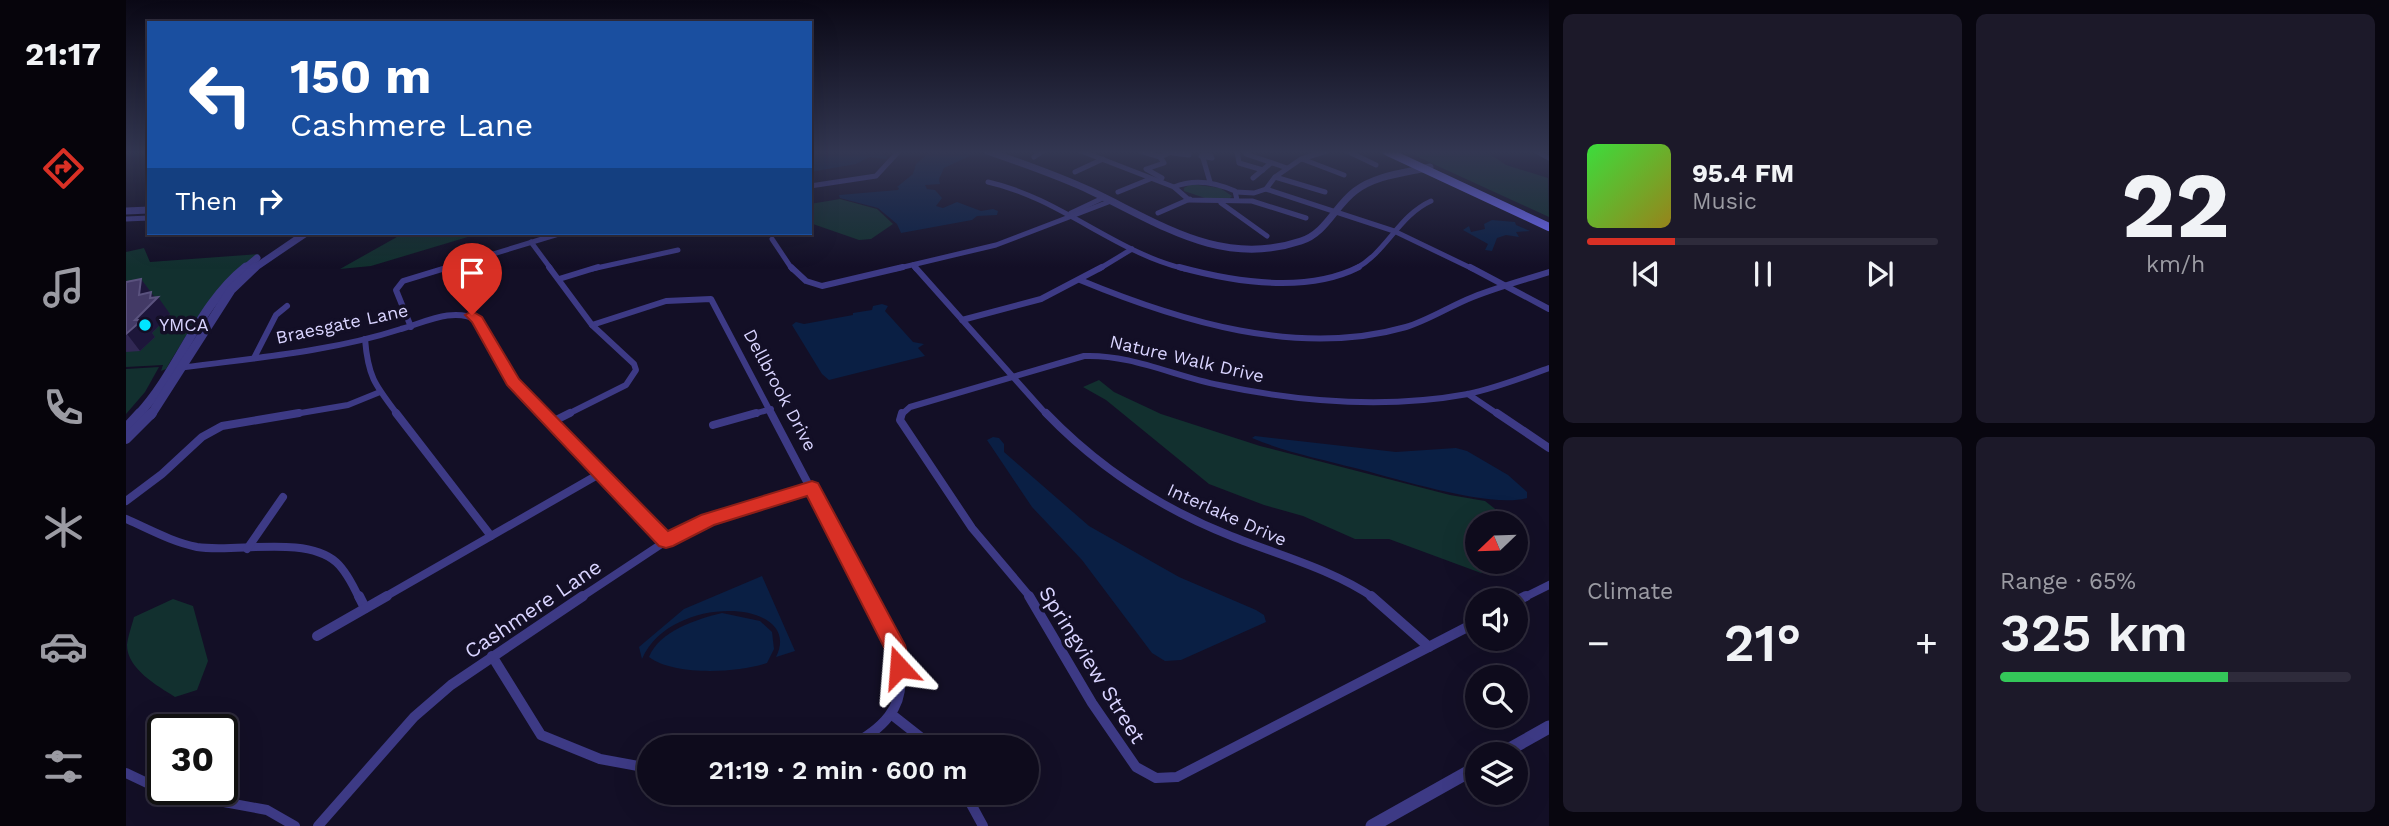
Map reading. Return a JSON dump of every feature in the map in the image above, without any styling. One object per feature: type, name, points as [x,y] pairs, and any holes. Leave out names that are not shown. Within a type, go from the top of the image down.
[{"type":"main road","points":[[1472,190],[1549,227]]},
{"type":"main road","points":[[1476,190],[1549,222]]},
{"type":"street","points":[[1019,190],[1071,214],[1132,249],[1166,263],[1227,277],[1293,281],[1325,278],[1350,271],[1376,257],[1409,211],[1431,201]]},
{"type":"street","points":[[1085,190],[1108,199],[1160,228],[1187,238],[1220,246],[1253,249],[1282,247],[1306,240],[1318,232],[1334,210],[1359,190]]},
{"type":"street","points":[[1118,192],[1124,190]]},
{"type":"street","points":[[1176,190],[1190,199],[1221,203],[1249,200],[1306,218]]},
{"type":"street","points":[[1230,190],[1254,193],[1264,190]]},
{"type":"street","points":[[1268,190],[1394,230],[1549,309]]},
{"type":"street","points":[[1317,190],[1325,192]]},
{"type":"street","points":[[1236,192],[1237,200]]},
{"type":"street","points":[[772,239],[802,282],[811,286],[822,286],[996,245],[1108,199]]},
{"type":"street","points":[[1158,213],[1190,199]]},
{"type":"street","points":[[1221,203],[1267,236]]},
{"type":"street","points":[[126,211],[147,210]]},
{"type":"street","points":[[126,219],[135,211]]},
{"type":"street","points":[[126,219],[147,218]]},
{"type":"street","points":[[126,428],[155,396],[221,291],[248,264],[293,235]]},
{"type":"street","points":[[126,439],[147,420],[183,368],[230,290],[259,263],[303,235]]},
{"type":"street","points":[[411,327],[396,290],[402,281],[555,235]]},
{"type":"street","points":[[531,242],[592,325],[636,370],[626,385],[552,422]]},
{"type":"street","points":[[962,320],[1041,299],[1132,249]]},
{"type":"street","points":[[559,279],[611,262],[678,250]]},
{"type":"street","points":[[248,264],[259,263]]},
{"type":"street","name":"Interlake Drive","points":[[913,265],[1069,437],[1120,478],[1196,522],[1357,588],[1381,604],[1429,648]]},
{"type":"street","points":[[1080,279],[1173,315],[1254,332],[1328,337],[1397,330],[1429,320],[1472,297],[1549,272]]},
{"type":"street","name":"Dellbrook Drive","points":[[592,325],[641,308],[695,296],[712,299],[897,652],[901,682],[891,714],[869,735]]},
{"type":"street","points":[[254,358],[276,314],[287,306]]},
{"type":"street","name":"Braesgate Lane","points":[[171,369],[365,340],[451,314],[472,315],[478,320],[513,382],[666,541]]},
{"type":"street","points":[[365,340],[367,368],[380,392],[491,536]]},
{"type":"street","name":"Nature Walk Drive","points":[[945,397],[1084,356],[1103,355],[1206,382],[1304,398],[1392,401],[1468,394],[1549,368]]},
{"type":"street","points":[[126,501],[162,474],[202,437],[222,426],[348,405],[380,392]]},
{"type":"street","points":[[1468,394],[1549,448]]},
{"type":"street","name":"Springview Street","points":[[945,397],[911,407],[902,412],[900,420],[972,528],[1036,604],[1092,703],[1136,767],[1156,778],[1177,777],[1465,628]]},
{"type":"street","points":[[713,425],[771,409]]},
{"type":"street","points":[[317,636],[601,473]]},
{"type":"street","name":"Cashmere Lane","points":[[318,826],[414,717],[451,685],[492,656],[666,541],[708,520],[812,487]]},
{"type":"street","points":[[247,549],[283,497]]},
{"type":"street","points":[[126,519],[184,545],[206,548],[307,550],[327,555],[341,566],[365,608]]},
{"type":"street","points":[[1528,595],[1549,585]]},
{"type":"street","points":[[492,656],[541,734],[600,759],[637,766]]},
{"type":"street","points":[[891,714],[918,735]]},
{"type":"street","points":[[1522,742],[1549,727]]},
{"type":"street","points":[[126,773],[164,792],[267,810],[295,826]]},
{"type":"street","points":[[1372,826],[1465,774]]},
{"type":"street","points":[[972,805],[983,826]]},
{"type":"green space","points":[[1222,190],[1232,196],[1229,199],[1211,200],[1184,191]]},
{"type":"green space","points":[[1489,190],[1548,190],[1549,217]]},
{"type":"green space","points":[[840,199],[877,209],[893,224],[871,239],[859,240],[812,224],[812,204]]},
{"type":"green space","points":[[400,235],[474,235],[371,266],[340,269]]},
{"type":"green space","points":[[144,248],[150,262],[259,254],[218,291],[166,369],[161,371],[163,365],[126,367],[126,252]]},
{"type":"green space","points":[[159,367],[145,392],[126,414],[126,369]]},
{"type":"green space","points":[[1099,380],[1114,392],[1161,414],[1260,446],[1450,495],[1485,501],[1498,511],[1465,511],[1465,567],[1389,539],[1355,539],[1303,516],[1264,505],[1209,484],[1106,400],[1083,387]]},
{"type":"green space","points":[[173,599],[193,606],[208,661],[197,690],[175,697],[138,669],[128,654],[127,645],[134,617]]},
{"type":"water","points":[[935,190],[942,198],[936,206],[943,208],[957,202],[981,211],[998,211],[997,215],[977,216],[972,220],[901,233],[897,224],[878,208],[840,198],[839,195]]},
{"type":"water","points":[[1492,220],[1515,222],[1530,231],[1516,232],[1519,237],[1506,235],[1497,238],[1492,251],[1485,250],[1488,244],[1463,230],[1469,226],[1471,232],[1485,229],[1484,224]]},
{"type":"water","points":[[882,304],[888,306],[885,311],[913,342],[924,344],[918,348],[925,356],[829,380],[822,374],[792,325],[796,322],[804,324],[853,315]]},
{"type":"water","points":[[1255,436],[1396,452],[1456,448],[1467,451],[1508,475],[1527,492],[1527,498],[1491,499],[1442,491],[1290,451],[1252,438]]},
{"type":"water","points":[[999,438],[1004,444],[1004,452],[1089,526],[1179,577],[1256,610],[1264,615],[1266,622],[1181,660],[1165,661],[1152,653],[1082,560],[1032,507],[987,440]]},
{"type":"water","points":[[762,576],[795,651],[776,657],[780,638],[771,623],[754,614],[731,611],[705,614],[679,622],[657,637],[642,659],[639,647],[684,609]]},
{"type":"water","points":[[722,613],[760,621],[772,632],[774,649],[767,663],[740,669],[706,671],[674,667],[649,657],[661,640],[670,633]]},
{"type":"building","points":[[141,279],[139,295],[151,292],[150,298],[158,297],[135,320],[142,320],[126,334],[126,282]]},
{"type":"place","name":"YMCA","points":[[145,325]]},
{"type":"route","points":[[472,315],[478,320],[513,382],[666,541],[708,520],[812,487],[897,652],[899,667]]}]
